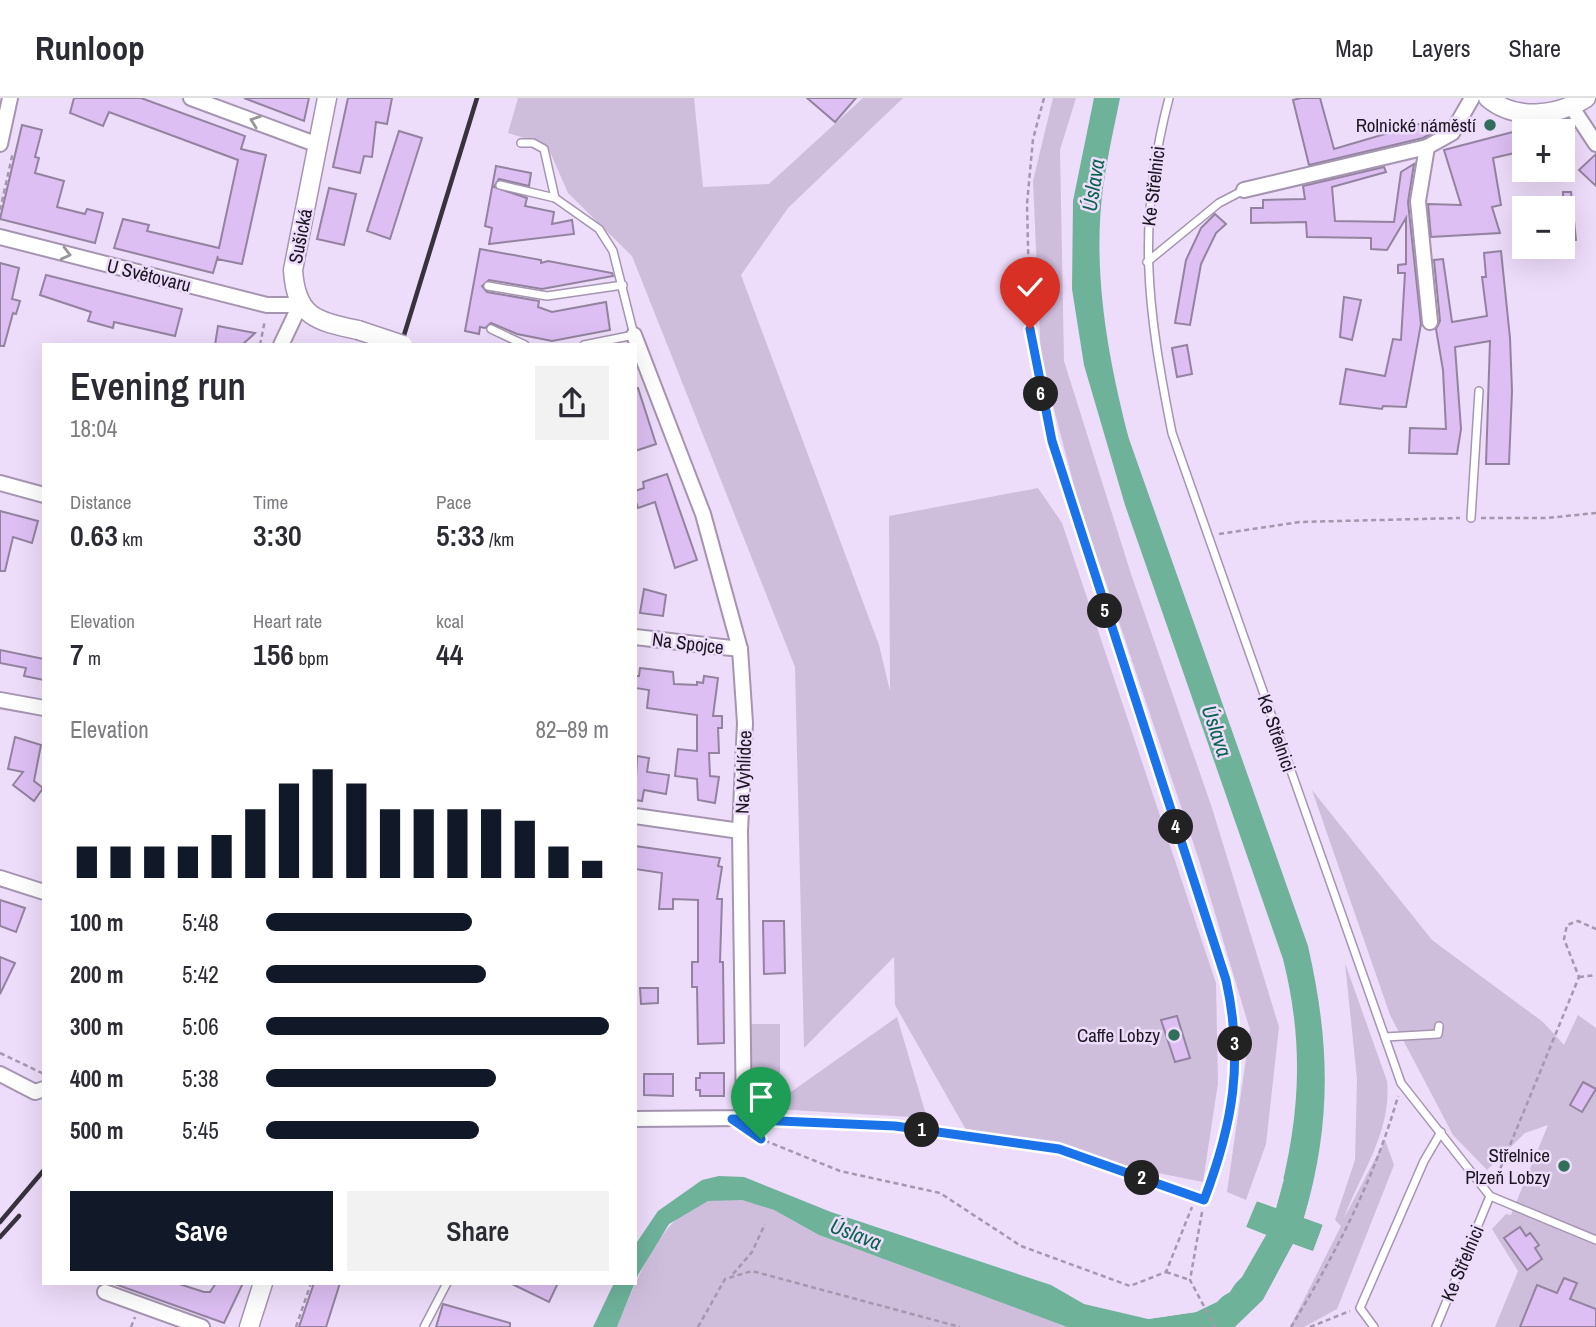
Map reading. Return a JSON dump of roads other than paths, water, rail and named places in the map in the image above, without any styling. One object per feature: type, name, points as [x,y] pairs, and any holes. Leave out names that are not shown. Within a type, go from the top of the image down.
[{"type":"street","points":[[7,146],[10,98]]},
{"type":"street","points":[[191,98],[318,145]]},
{"type":"street","name":"Sušická","points":[[300,305],[293,270],[327,98]]},
{"type":"street","points":[[1244,191],[1427,147],[1452,133],[1472,98]]},
{"type":"street","points":[[1488,98],[1505,110],[1525,114],[1578,102],[1596,144]]},
{"type":"street","points":[[1427,147],[1418,201],[1430,322]]},
{"type":"street","name":"U Světovaru","points":[[0,237],[267,305],[300,305]]},
{"type":"street","points":[[282,343],[300,305],[313,317],[397,343]]},
{"type":"street","name":"Na Vyhlídce","points":[[634,335],[703,514],[740,649],[745,723],[740,831],[738,1118]]},
{"type":"street","points":[[0,483],[42,494]]},
{"type":"street","name":"Na Spojce","points":[[637,636],[740,649]]},
{"type":"street","points":[[0,700],[42,708]]},
{"type":"street","points":[[637,816],[740,831]]},
{"type":"street","points":[[0,878],[42,891]]},
{"type":"street","points":[[0,1074],[39,1090]]},
{"type":"street","points":[[637,1119],[738,1118]]},
{"type":"street","points":[[249,1327],[262,1285]]},
{"type":"street","points":[[105,1292],[202,1327]]},
{"type":"lane","name":"Ke Střelnici","points":[[1169,98],[1157,143],[1148,209],[1147,262],[1155,348],[1172,433],[1401,1083],[1417,1107],[1441,1132],[1490,1196],[1436,1327]]},
{"type":"lane","points":[[521,143],[533,143],[544,149],[555,198]]},
{"type":"lane","points":[[500,185],[555,198],[599,229],[613,251],[634,335],[594,343]]},
{"type":"lane","points":[[1147,262],[1219,203],[1244,191]]},
{"type":"lane","points":[[488,286],[547,296],[623,285]]},
{"type":"lane","points":[[491,329],[521,343]]},
{"type":"lane","points":[[1471,518],[1479,391]]},
{"type":"lane","points":[[738,1118],[895,1126],[1059,1149],[1204,1200],[1230,1123],[1237,1074],[1232,1004],[1226,980]]},
{"type":"lane","points":[[1385,1037],[1438,1034],[1439,1026]]},
{"type":"lane","points":[[1374,1327],[1360,1308],[1424,1161],[1441,1132]]},
{"type":"lane","points":[[1490,1196],[1596,1240]]},
{"type":"lane","points":[[424,1327],[446,1285]]},
{"type":"water","name":"Úslava","points":[[1094,98],[1120,98],[1100,219],[1101,283],[1109,346],[1129,439],[1308,946],[1321,1016],[1325,1082],[1320,1149],[1304,1218],[1323,1224],[1313,1252],[1293,1244],[1263,1300],[1235,1327],[1067,1327],[819,1235],[774,1210],[742,1200],[708,1201],[669,1224],[637,1277],[637,1242],[658,1211],[702,1180],[719,1176],[744,1177],[831,1212],[1051,1285],[1084,1304],[1148,1319],[1196,1312],[1217,1302],[1242,1277],[1266,1235],[1246,1227],[1257,1201],[1276,1208],[1290,1145],[1295,1114],[1297,1053],[1290,991],[1283,959],[1125,505],[1084,365],[1072,289],[1073,201]]},
{"type":"water","points":[[613,1285],[634,1285],[617,1327],[593,1327]]},
{"type":"railway","points":[[402,343],[477,98]]},
{"type":"railway","points":[[0,1222],[42,1172]]},
{"type":"railway","points":[[0,1237],[19,1216]]},
{"type":"place","name":"Rolnické náměstí","points":[[1490,125]]},
{"type":"place","name":"Caffe Lobzy","points":[[1174,1035]]},
{"type":"place","name":"Střelnice Plzeň Lobzy","points":[[1564,1166]]}]
